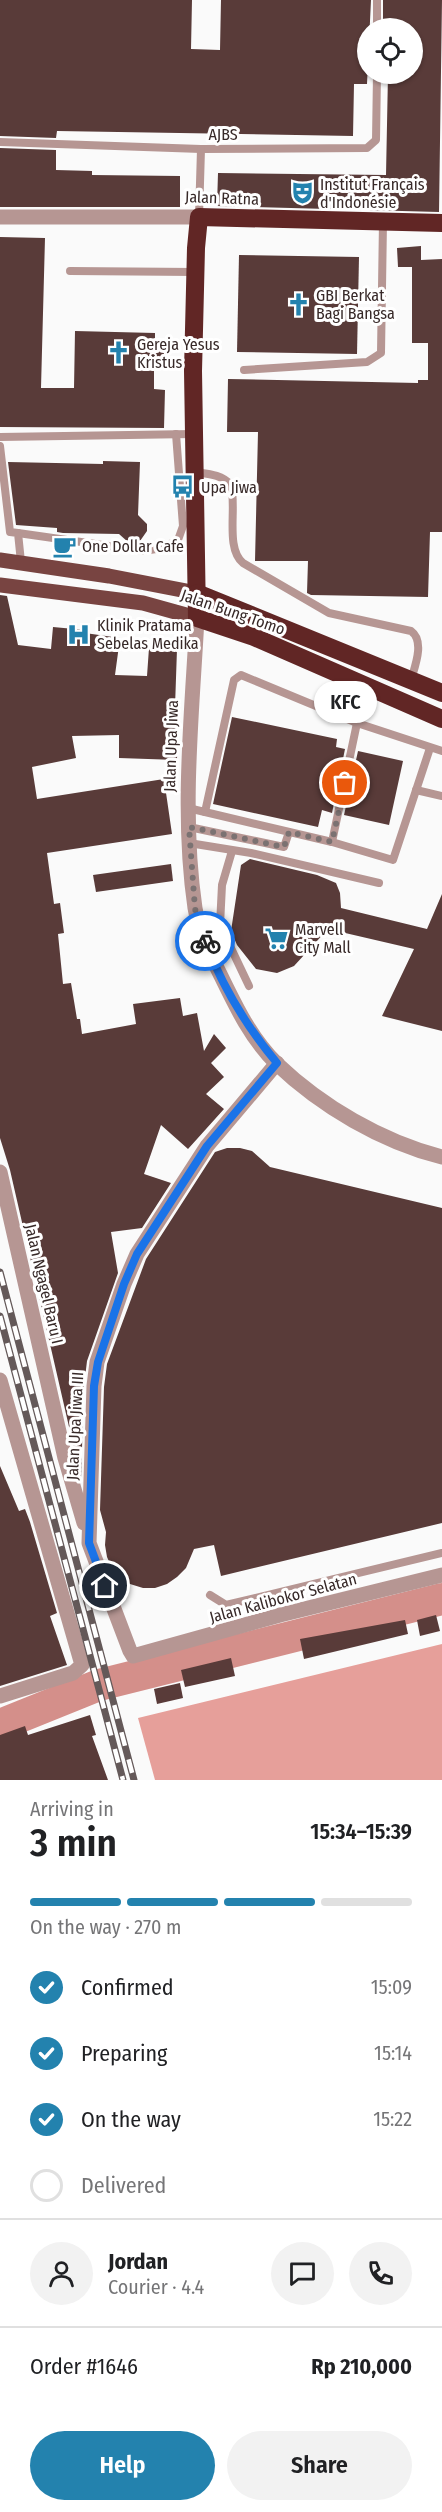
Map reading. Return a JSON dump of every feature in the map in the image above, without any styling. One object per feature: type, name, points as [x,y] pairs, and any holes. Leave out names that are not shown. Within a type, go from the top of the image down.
[{"type":"highway","name":"Jalan Ratna","points":[[199,217],[442,223]]},
{"type":"highway","name":"Jalan Upa Jiwa","points":[[196,618],[193,472],[184,434],[199,217]]},
{"type":"highway","name":"Jalan Bung Tomo","points":[[197,592],[442,693]]},
{"type":"highway","name":"Jalan Bung Tomo","points":[[196,618],[254,637],[442,719]]},
{"type":"main road","name":"Jalan Bung Tomo","points":[[0,560],[197,592]]},
{"type":"main road","name":"Jalan Bung Tomo","points":[[0,585],[143,603],[196,618]]},
{"type":"street","name":"Jalan Ratna","points":[[0,217],[199,217]]},
{"type":"street","name":"Jalan Upa Jiwa","points":[[196,618],[188,808],[195,909],[207,946],[233,1002],[253,1034],[277,1063],[344,1114],[400,1143],[442,1157]]},
{"type":"street","name":"Jalan Upa Jiwa III","points":[[133,1656],[89,1543],[95,1374],[124,1284],[137,1254],[207,1146],[277,1063]]},
{"type":"street","name":"Jalan Ngagel Baru I","points":[[0,1172],[65,1458],[89,1543]]},
{"type":"street","points":[[0,1380],[82,1665],[73,1673],[0,1696]]},
{"type":"street","name":"Jalan Kalibokor Selatan","points":[[133,1656],[280,1615],[442,1575]]},
{"type":"lane","points":[[377,0],[377,18]]},
{"type":"lane","name":"AJBS","points":[[0,142],[201,150],[371,147],[376,140],[377,84]]},
{"type":"lane","points":[[199,217],[201,150]]},
{"type":"lane","points":[[244,370],[368,362],[378,357],[381,353],[383,222]]},
{"type":"lane","points":[[70,272],[195,272]]},
{"type":"lane","points":[[0,437],[184,434],[183,526],[178,540],[162,548],[144,551],[10,532],[0,446]]},
{"type":"lane","points":[[193,472],[226,479],[231,485],[234,547],[238,559],[243,563],[329,613],[411,631],[417,635],[419,642],[411,680]]},
{"type":"lane","points":[[18,533],[21,562]]},
{"type":"lane","points":[[205,812],[234,680],[237,677],[245,675],[357,723],[442,751]]},
{"type":"lane","points":[[332,842],[357,723]]},
{"type":"lane","points":[[188,808],[332,842],[393,860],[430,748]]},
{"type":"lane","points":[[416,790],[442,796]]},
{"type":"lane","points":[[189,835],[284,847],[289,832]]},
{"type":"lane","points":[[189,835],[232,850],[379,883]]},
{"type":"lane","points":[[232,850],[222,885],[220,925],[249,986]]},
{"type":"lane","points":[[210,1595],[226,1605],[442,1552]]},
{"type":"shaded area","points":[[442,1644],[442,1780],[155,1780],[138,1718]]},
{"type":"building","points":[[0,0],[192,0],[191,49],[220,50],[221,0],[371,0],[370,18],[357,18],[357,84],[354,84],[353,136],[57,131],[56,138],[0,136]]},
{"type":"building","points":[[383,0],[442,0],[439,212],[217,206],[218,173],[386,175],[388,84],[423,84],[423,18],[383,18]]},
{"type":"building","points":[[0,148],[56,150],[56,170],[92,171],[92,175],[180,176],[180,207],[0,207]]},
{"type":"building","points":[[0,237],[45,238],[41,388],[74,388],[75,331],[155,333],[155,345],[164,345],[164,361],[154,361],[154,389],[165,390],[164,428],[0,427]]},
{"type":"building","points":[[421,246],[421,260],[442,259],[442,532],[430,532],[428,597],[311,595],[307,593],[308,561],[255,561],[258,432],[227,432],[228,379],[418,383],[418,380],[428,380],[428,343],[412,343],[412,267],[398,267],[397,248]]},
{"type":"building","name":"GBI Berkat Bagi Bangsa","points":[[239,255],[359,257],[357,354],[237,352]]},
{"type":"building","points":[[103,461],[140,462],[138,515],[147,524],[147,531],[140,541],[128,542],[119,534],[63,533],[57,532],[57,528],[16,525],[8,462],[103,464]]},
{"type":"building","points":[[0,595],[7,596],[18,645],[51,649],[53,627],[85,630],[85,633],[120,638],[115,675],[147,676],[149,648],[177,649],[175,707],[178,708],[177,760],[119,758],[119,735],[72,736],[76,758],[32,767],[37,799],[164,779],[172,834],[47,853],[54,904],[60,903],[64,933],[58,934],[63,984],[71,983],[82,1034],[136,1024],[133,1004],[180,998],[183,1016],[197,1013],[204,1051],[214,1034],[226,1048],[211,1063],[224,1077],[206,1094],[224,1109],[188,1149],[161,1125],[144,1174],[171,1183],[142,1228],[111,1232],[118,1273],[87,1361],[81,1479],[10,1170],[0,1138]]},
{"type":"building","points":[[232,717],[337,739],[336,747],[345,749],[332,813],[322,810],[318,827],[213,804]]},
{"type":"building","points":[[358,751],[403,761],[389,825],[344,815]]},
{"type":"building","name":"Marvell City Mall","points":[[250,859],[317,875],[336,883],[340,893],[341,908],[427,929],[442,894],[442,1031],[382,1016],[414,949],[328,929],[294,966],[277,973],[256,969],[237,945],[231,931],[241,865]]},
{"type":"building","points":[[171,864],[173,881],[96,892],[93,875]]},
{"type":"building","points":[[227,1148],[252,1151],[270,1167],[442,1208],[442,1523],[221,1576],[214,1545],[194,1549],[186,1568],[177,1577],[155,1588],[143,1588],[120,1578],[107,1557],[105,1545],[106,1532],[100,1510],[104,1387],[107,1364],[146,1259],[215,1152]]},
{"type":"building","points":[[0,1466],[19,1511],[25,1509],[30,1522],[57,1613],[50,1616],[67,1665],[0,1686]]},
{"type":"building","points":[[436,1615],[440,1631],[420,1636],[417,1620]]},
{"type":"building","points":[[405,1620],[408,1634],[304,1659],[300,1639]]},
{"type":"building","points":[[231,1658],[235,1676],[185,1687],[181,1670]]},
{"type":"building","points":[[180,1683],[183,1698],[157,1704],[154,1689]]},
{"type":"building","points":[[90,1715],[96,1735],[92,1736],[108,1780],[0,1780],[0,1735],[25,1726],[28,1735]]},
{"type":"waterway","points":[[0,1725],[99,1685],[442,1599]]},
{"type":"railway","points":[[0,1272],[134,1780]]},
{"type":"railway","points":[[0,1316],[123,1780]]},
{"type":"way so far","points":[[205,941],[195,909],[189,827],[284,847],[289,832],[332,842],[345,783]]},
{"type":"place","name":"Institut Français d'Indonésie","points":[[302,193]]},
{"type":"place","name":"GBI Berkat Bagi Bangsa","points":[[298,304]]},
{"type":"place","name":"Gereja Yesus Kristus","points":[[119,353]]},
{"type":"place","name":"Upa Jiwa","points":[[183,487]]},
{"type":"place","name":"One Dollar Cafe","points":[[64,546]]},
{"type":"place","name":"Klinik Pratama Sebelas Medika","points":[[79,634]]},
{"type":"place","name":"KFC","points":[[345,783]]},
{"type":"place","name":"Marvell City Mall","points":[[277,938]]},
{"type":"route","points":[[105,1586],[89,1543],[94,1386],[98,1362],[124,1284],[137,1254],[207,1146],[277,1063],[253,1034],[233,1002],[205,941]]}]
